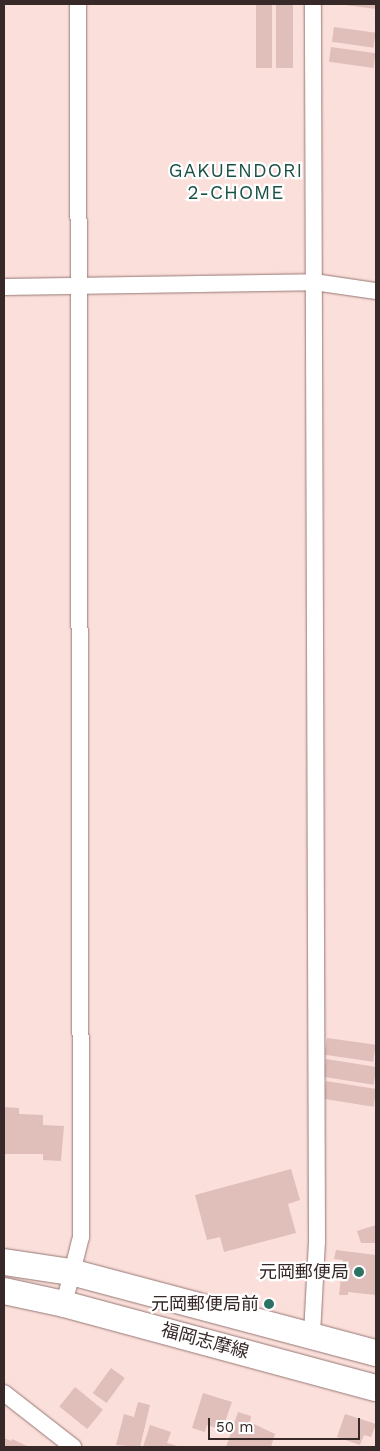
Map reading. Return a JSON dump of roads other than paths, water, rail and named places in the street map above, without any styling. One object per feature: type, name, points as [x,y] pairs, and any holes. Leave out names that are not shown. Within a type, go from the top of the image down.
[{"type":"main road","name":"福岡志摩線","points":[[4,1262],[71,1272],[312,1334],[376,1353]]},
{"type":"main road","name":"福岡志摩線","points":[[4,1291],[64,1304],[376,1388]]},
{"type":"street","points":[[64,1304],[81,1237],[77,288],[78,4]]},
{"type":"street","points":[[312,1334],[317,1241],[313,4]]},
{"type":"street","points":[[4,287],[77,288],[314,282],[376,291]]},
{"type":"street","points":[[4,1393],[73,1447]]},
{"type":"place","name":"元岡郵便局","points":[[359,1272]]},
{"type":"place","name":"元岡郵便局前","points":[[269,1304]]},
{"type":"district","name":"GAKUENDORI 2-CHOME","points":[[236,182]]}]
